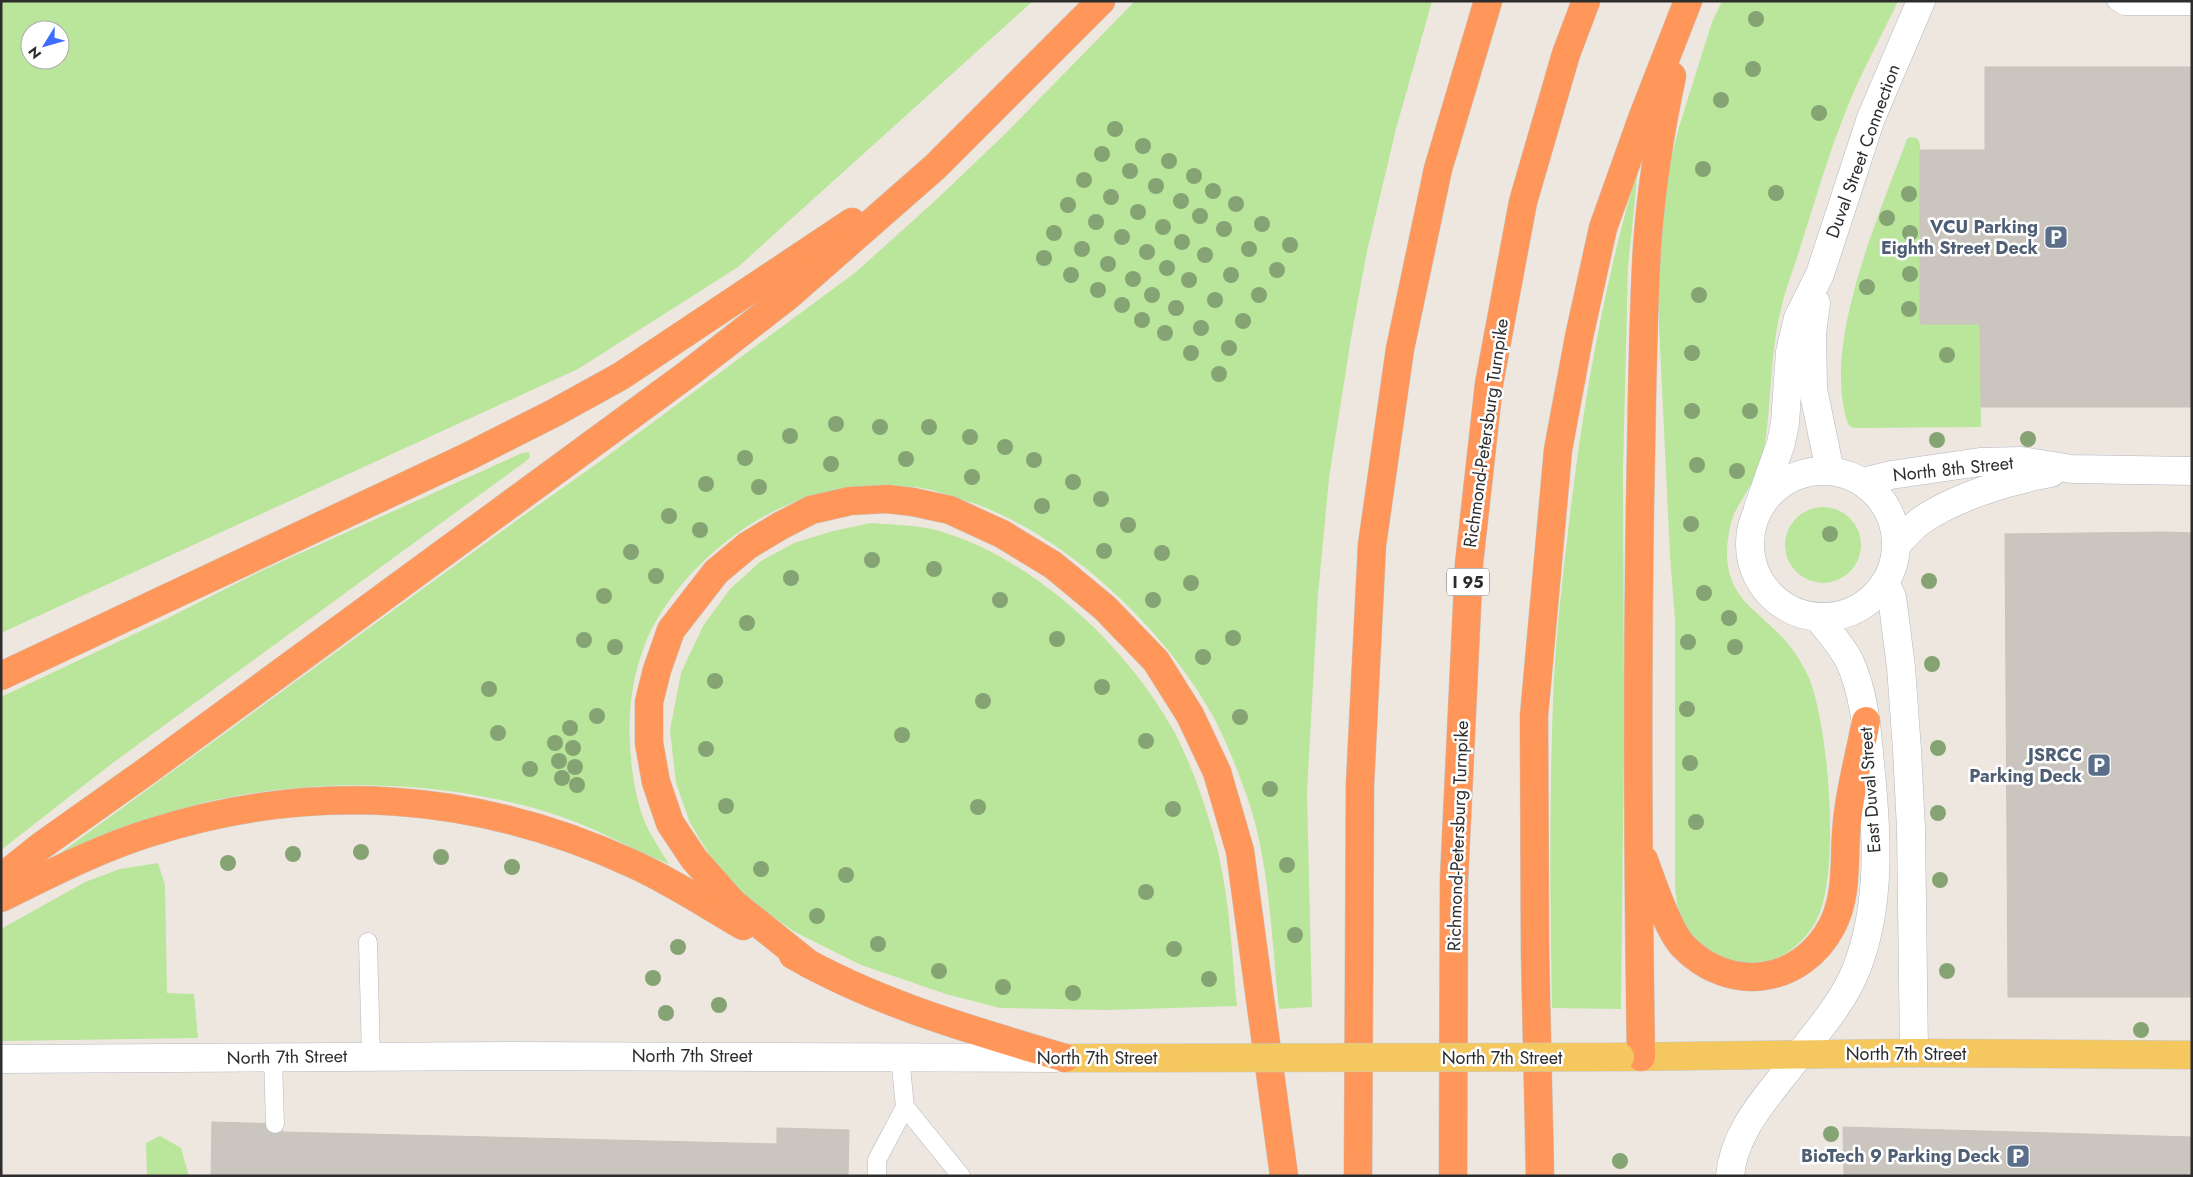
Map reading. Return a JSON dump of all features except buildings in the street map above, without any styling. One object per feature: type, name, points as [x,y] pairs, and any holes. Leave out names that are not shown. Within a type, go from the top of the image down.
[{"type":"highway","points":[[1,878],[41,846],[148,770],[689,373],[788,296],[839,253],[934,167],[1101,1]]},
{"type":"highway","points":[[1358,1176],[1360,784],[1372,545],[1400,349],[1438,169],[1488,1]]},
{"type":"highway","name":"Richmond-Petersburg Turnpike","points":[[1452,1176],[1454,870],[1469,564],[1489,384],[1522,202],[1566,54],[1586,1]]},
{"type":"highway","points":[[1631,1057],[1638,844],[1638,637],[1647,244],[1655,172],[1686,6]]},
{"type":"highway","points":[[1540,1176],[1535,943],[1534,716],[1558,450],[1603,228],[1643,116],[1686,6]]},
{"type":"highway","points":[[1,676],[467,457],[554,413],[654,354],[934,167]]},
{"type":"highway","points":[[809,964],[733,902],[694,859],[670,823],[656,782],[650,744],[649,702],[657,670],[671,630],[716,572],[747,546],[780,526],[811,510],[850,501],[887,499],[913,502],[950,510],[1002,534],[1053,565],[1105,608],[1156,661],[1190,715],[1217,772],[1240,851],[1284,1176]]},
{"type":"highway","points":[[1638,844],[1658,896],[1682,944],[1702,963],[1725,973],[1745,978],[1768,976],[1789,970],[1806,959],[1820,943],[1832,926],[1839,906],[1844,880],[1847,822],[1866,721]]},
{"type":"highway","points":[[1,898],[97,852],[149,833],[220,813],[264,805],[314,801],[384,800],[480,813],[541,828],[634,864],[809,964],[878,997],[918,1012],[1065,1058]]},
{"type":"main road","name":"North 7th Street","points":[[1065,1058],[1631,1057],[1914,1053],[2192,1055]]},
{"type":"street","name":"Duval Street Connection","points":[[1758,508],[1781,443],[1785,423],[1790,352],[1798,318],[1820,274],[1871,118],[1921,1]]},
{"type":"street","name":"Duval Street Connection","points":[[1820,274],[1812,334],[1813,389],[1830,472]]},
{"type":"street","name":"North 8th Street","points":[[1863,482],[1891,475],[1980,462],[2021,461],[2072,469],[2192,471]]},
{"type":"street","name":"North 8th Street","points":[[1897,544],[1920,521],[1946,506],[2019,478],[2072,469]]},
{"type":"street","points":[[1817,471],[1841,473],[1863,482],[1881,499],[1892,520],[1897,544],[1893,568],[1881,589],[1864,606],[1841,615],[1818,617],[1794,611],[1774,598],[1759,579],[1751,556],[1751,532],[1758,508],[1774,489],[1794,477],[1817,471]]},
{"type":"street","name":"East Duval Street","points":[[1884,583],[1892,597],[1901,667],[1907,750],[1911,829],[1914,1053]]},
{"type":"street","name":"East Duval Street","points":[[1730,1176],[1736,1148],[1743,1130],[1841,1000],[1856,970],[1865,941],[1875,867],[1875,819],[1866,721],[1857,683],[1848,659],[1818,617]]},
{"type":"street","name":"North 7th Street","points":[[1,1059],[370,1056],[1065,1058]]},
{"type":"lane","points":[[2116,1],[2124,6],[2192,6]]},
{"type":"lane","points":[[368,942],[370,1056]]},
{"type":"lane","points":[[273,1057],[275,1124]]},
{"type":"lane","points":[[900,1057],[905,1107],[961,1176]]},
{"type":"lane","points":[[877,1176],[877,1160],[905,1107]]},
{"type":"green space","points":[[1,1],[1033,1],[738,267],[578,369],[1,633]]},
{"type":"green space","points":[[1135,1],[1432,1],[1396,129],[1367,251],[1329,478],[1318,595],[1307,792],[1312,1007],[1279,1009],[1270,908],[1262,857],[1251,809],[1224,738],[1193,683],[1141,619],[1078,562],[1043,538],[1008,518],[973,503],[920,488],[886,486],[869,488],[806,498],[781,507],[733,537],[710,556],[670,599],[655,623],[644,647],[636,671],[630,708],[631,757],[633,779],[638,800],[649,831],[669,864],[576,822],[518,804],[472,794],[425,788],[376,785],[327,786],[279,790],[232,797],[188,807],[152,818],[48,862],[602,460],[856,272],[937,199],[1006,133]]},
{"type":"green space","points":[[1722,1],[1898,1],[1860,78],[1842,120],[1787,287],[1776,331],[1763,456],[1754,479],[1734,514],[1727,545],[1728,569],[1737,590],[1750,607],[1786,642],[1799,658],[1808,676],[1822,727],[1829,796],[1829,866],[1825,895],[1818,917],[1807,934],[1792,949],[1774,960],[1754,964],[1732,962],[1721,958],[1711,953],[1694,939],[1680,916],[1675,885],[1675,620],[1659,326],[1658,248],[1668,171],[1679,127],[1712,22]]},
{"type":"green space","points":[[1910,137],[1917,138],[1920,144],[1920,324],[1980,324],[1981,427],[1854,428],[1849,426],[1842,394],[1842,359],[1847,321],[1869,242],[1907,139]]},
{"type":"green space","points":[[1638,168],[1628,267],[1623,470],[1624,739],[1621,1009],[1552,1008],[1550,884],[1551,759],[1554,676],[1560,604],[1580,440],[1595,348],[1614,257]]},
{"type":"green space","points":[[529,452],[530,457],[526,461],[110,765],[1,850],[1,697],[166,619],[263,570],[522,453]]},
{"type":"green space","points":[[1823,507],[1837,510],[1850,518],[1858,531],[1861,545],[1858,559],[1850,572],[1837,580],[1823,583],[1809,580],[1796,572],[1788,559],[1785,545],[1788,531],[1796,518],[1809,510]]},
{"type":"green space","points":[[871,523],[937,530],[980,546],[1013,564],[1044,585],[1075,610],[1129,665],[1152,695],[1171,726],[1186,756],[1205,807],[1215,841],[1226,893],[1237,1006],[1107,1010],[1000,1008],[946,994],[861,965],[793,931],[738,891],[714,862],[690,823],[676,783],[670,730],[681,673],[703,626],[730,589],[761,561],[794,543],[833,531]]},
{"type":"green space","points":[[158,863],[165,885],[167,993],[194,994],[198,1038],[1,1041],[1,929],[85,882],[120,869]]},
{"type":"green space","points":[[160,1136],[181,1148],[189,1176],[147,1176],[146,1143]]},
{"type":"place","name":"VCU Parking Eighth Street Deck","points":[[2056,237]]},
{"type":"place","name":"JSRCC Parking Deck","points":[[2099,765]]},
{"type":"place","name":"BioTech 9 Parking Deck","points":[[2018,1156]]}]
